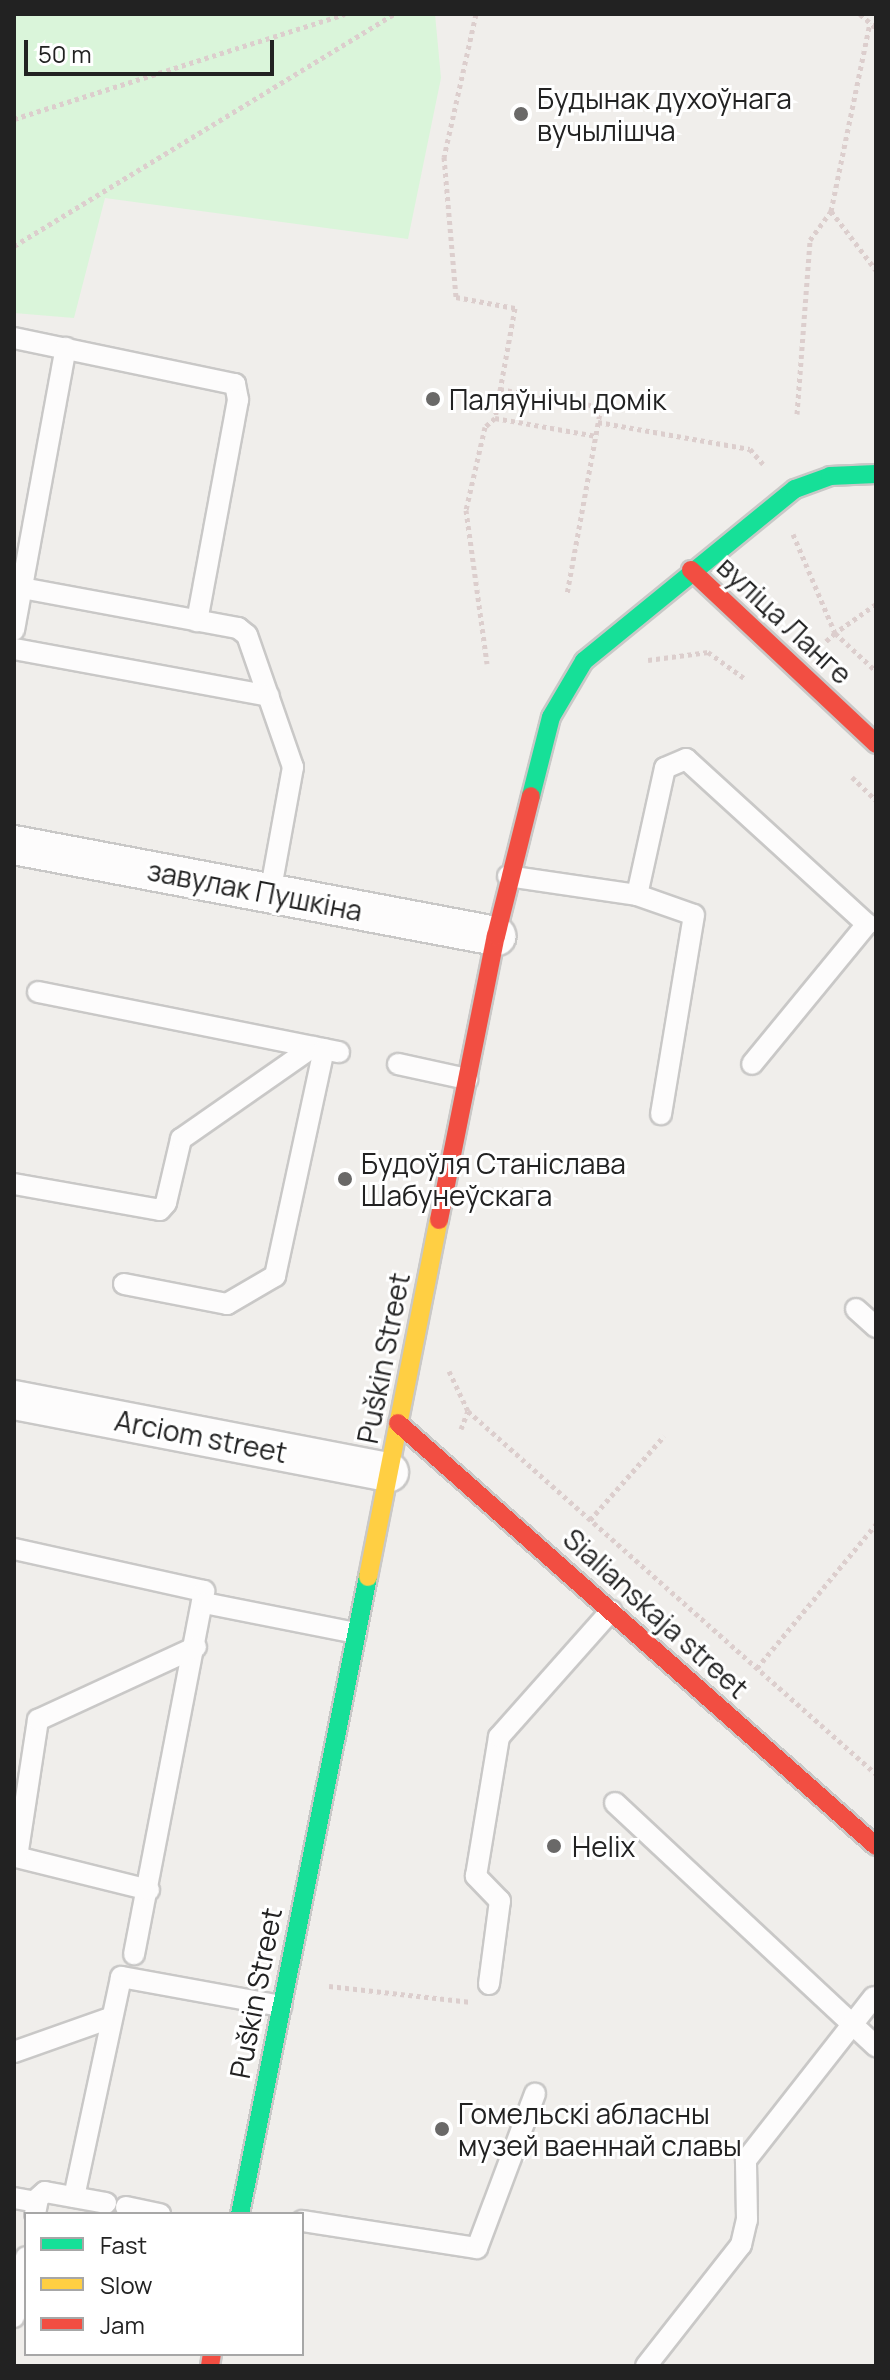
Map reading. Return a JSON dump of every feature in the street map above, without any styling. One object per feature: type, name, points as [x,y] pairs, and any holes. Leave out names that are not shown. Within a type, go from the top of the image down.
[{"type":"street","name":"Puškin Street","points":[[240,2211],[508,876],[537,758],[562,692],[584,661],[691,570],[795,489],[830,476],[876,474]]},
{"type":"street","name":"вуліца Ланге","points":[[691,570],[876,744]]},
{"type":"street","name":"завулак Пушкіна","points":[[14,845],[496,936]]},
{"type":"street","name":"Arciom street","points":[[14,1400],[389,1472]]},
{"type":"street","name":"Sialianskaja street","points":[[398,1423],[876,1846]]},
{"type":"lane","points":[[14,338],[230,380],[237,387],[197,621]]},
{"type":"lane","points":[[14,630],[66,348]]},
{"type":"lane","points":[[22,588],[244,632],[293,767],[270,893]]},
{"type":"lane","points":[[14,649],[269,696]]},
{"type":"lane","points":[[637,895],[665,768],[686,759],[867,924],[752,1064]]},
{"type":"lane","points":[[508,876],[637,895],[694,915],[661,1114]]},
{"type":"lane","points":[[38,992],[325,1050]]},
{"type":"lane","points":[[14,1184],[160,1210],[166,1203],[181,1139],[325,1050]]},
{"type":"lane","points":[[124,1284],[227,1304],[275,1276],[325,1050]]},
{"type":"lane","points":[[398,1064],[467,1079]]},
{"type":"lane","points":[[856,1309],[876,1327]]},
{"type":"lane","points":[[14,1549],[196,1586],[204,1591],[196,1647],[134,1954]]},
{"type":"lane","points":[[204,1603],[356,1633]]},
{"type":"lane","points":[[488,1994],[500,1901],[476,1876],[499,1737],[611,1611]]},
{"type":"lane","points":[[149,1890],[16,1856],[38,1720],[196,1647]]},
{"type":"lane","points":[[615,1803],[876,2046]]},
{"type":"lane","points":[[74,2197],[119,1980],[127,1975],[281,2006]]},
{"type":"lane","points":[[646,2366],[741,2245],[747,2220],[746,2160],[849,2024],[874,1997]]},
{"type":"lane","points":[[15,2050],[110,2018]]},
{"type":"lane","points":[[304,2221],[477,2248],[535,2094]]},
{"type":"lane","points":[[14,2198],[36,2208],[45,2192],[150,2212]]},
{"type":"lane","points":[[14,2317],[24,2267]]},
{"type":"path","points":[[14,119],[345,14]]},
{"type":"path","points":[[14,246],[394,14]]},
{"type":"path","points":[[476,14],[444,157],[456,297],[515,308],[495,418],[485,427],[466,510],[487,664]]},
{"type":"path","points":[[860,14],[876,28]]},
{"type":"path","points":[[797,414],[810,240],[831,211],[870,23]]},
{"type":"path","points":[[831,211],[876,270]]},
{"type":"path","points":[[500,389],[601,407],[567,595]]},
{"type":"path","points":[[495,418],[596,436]]},
{"type":"path","points":[[598,422],[750,449],[763,464]]},
{"type":"path","points":[[787,521],[835,633],[876,671]]},
{"type":"path","points":[[812,655],[835,633],[876,604]]},
{"type":"path","points":[[634,666],[658,656],[708,652],[757,688]]},
{"type":"path","points":[[844,769],[876,800]]},
{"type":"path","points":[[452,1358],[449,1373],[468,1411],[876,1774]]},
{"type":"path","points":[[590,1520],[664,1436]]},
{"type":"path","points":[[757,1668],[876,1524]]},
{"type":"path","points":[[329,1986],[488,1994]]},
{"type":"green space","points":[[14,14],[435,14],[441,78],[408,239],[105,198],[74,318],[14,313]]},
{"type":"traffic: fast","points":[[531,796],[551,717],[584,661],[795,489],[830,476],[876,474]]},
{"type":"traffic: fast","points":[[240,2212],[368,1577]]},
{"type":"traffic: slow","points":[[368,1577],[439,1220]]},
{"type":"traffic: jam","points":[[691,570],[876,744]]},
{"type":"traffic: jam","points":[[439,1220],[496,936],[531,796]]},
{"type":"traffic: jam","points":[[398,1423],[876,1846]]},
{"type":"traffic: jam","points":[[210,2366],[212,2356]]},
{"type":"place","name":"Будынак духоўнага вучылішча","points":[[521,114]]},
{"type":"place","name":"Паляўнічы домік","points":[[433,399]]},
{"type":"place","name":"Будоўля Станіслава Шабунеўскага","points":[[345,1179]]},
{"type":"place","name":"Helix","points":[[554,1846]]},
{"type":"place","name":"Гомельскі абласны музей ваеннай славы","points":[[442,2129]]}]
